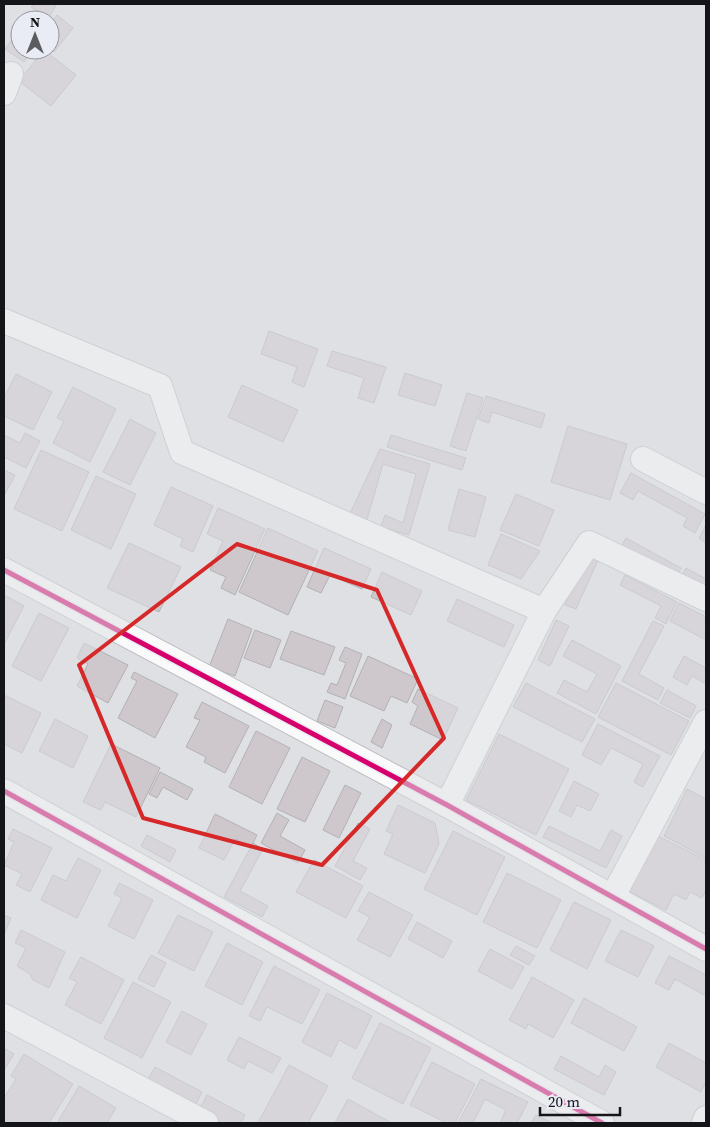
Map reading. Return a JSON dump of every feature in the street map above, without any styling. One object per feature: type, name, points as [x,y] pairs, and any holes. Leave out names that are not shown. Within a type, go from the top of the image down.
[{"type":"street","points":[[4,321],[160,386],[182,452],[544,611]]},
{"type":"street","points":[[643,459],[706,492]]},
{"type":"street","points":[[447,805],[544,611],[589,543],[706,599]]},
{"type":"street","points":[[4,570],[447,805],[706,949]]},
{"type":"street","points":[[613,896],[706,722]]},
{"type":"street","points":[[4,791],[602,1123]]},
{"type":"street","points":[[4,1016],[206,1123]]},
{"type":"street","points":[[704,1123],[706,1118]]},
{"type":"highlighted area","points":[[237,544],[377,590],[444,738],[322,865],[143,818],[79,665]]},
{"type":"building","points":[[34,4],[57,4],[53,10],[36,10],[31,7]]},
{"type":"building","points":[[60,17],[73,28],[60,44]]},
{"type":"building","points":[[10,42],[10,52],[5,49]]},
{"type":"building","points":[[36,60],[57,60],[76,75],[51,106],[19,81]]},
{"type":"building","points":[[269,331],[318,349],[304,387],[292,382],[297,367],[261,354]]},
{"type":"building","points":[[332,351],[386,367],[374,403],[358,398],[364,378],[327,366]]},
{"type":"building","points":[[405,373],[442,385],[435,406],[398,395]]},
{"type":"building","points":[[16,374],[52,392],[33,430],[4,416],[4,398]]},
{"type":"building","points":[[242,385],[298,410],[283,442],[228,417]]},
{"type":"building","points":[[73,387],[116,409],[90,462],[53,443],[64,421],[57,418]]},
{"type":"building","points":[[467,393],[483,398],[466,451],[450,446]]},
{"type":"building","points":[[486,396],[545,414],[541,428],[492,412],[489,423],[478,419]]},
{"type":"building","points":[[130,419],[156,433],[130,485],[103,472]]},
{"type":"building","points":[[568,426],[627,444],[610,500],[551,482]]},
{"type":"building","points":[[25,433],[40,441],[26,468],[4,457],[4,435],[20,443]]},
{"type":"building","points":[[391,435],[466,458],[462,470],[387,447]]},
{"type":"building","points":[[380,449],[430,464],[409,535],[381,527],[385,515],[403,523],[416,474],[383,464],[366,523],[348,518]]},
{"type":"building","points":[[41,450],[89,472],[62,531],[14,509]]},
{"type":"building","points":[[4,470],[15,475],[4,496]]},
{"type":"building","points":[[631,473],[705,514],[695,533],[683,526],[687,518],[638,491],[633,500],[620,493]]},
{"type":"building","points":[[96,476],[136,494],[111,549],[71,530]]},
{"type":"building","points":[[171,487],[213,506],[193,552],[180,546],[183,539],[154,525]]},
{"type":"building","points":[[459,489],[486,497],[475,537],[448,530]]},
{"type":"building","points":[[516,494],[554,510],[539,546],[500,530]]},
{"type":"building","points":[[218,508],[265,529],[235,595],[221,588],[226,577],[210,570],[223,541],[207,534]]},
{"type":"building","points":[[706,525],[706,543],[699,538]]},
{"type":"building","points":[[268,528],[318,551],[288,615],[239,592]]},
{"type":"building","points":[[501,534],[540,551],[521,579],[488,565]]},
{"type":"building","points":[[626,538],[681,568],[675,579],[619,549]]},
{"type":"building","points":[[129,543],[181,567],[159,612],[107,588]]},
{"type":"building","points":[[324,548],[371,569],[362,589],[330,575],[321,593],[307,587]]},
{"type":"building","points":[[589,553],[599,558],[576,609],[565,605]]},
{"type":"building","points":[[686,568],[706,579],[706,596],[679,581]]},
{"type":"building","points":[[382,572],[422,591],[411,615],[371,597]]},
{"type":"building","points":[[625,575],[677,602],[666,624],[655,618],[661,606],[620,585]]},
{"type":"building","points":[[4,595],[24,606],[4,644]]},
{"type":"building","points":[[457,599],[514,625],[504,647],[447,621]]},
{"type":"building","points":[[679,603],[706,617],[706,640],[670,621]]},
{"type":"building","points":[[39,613],[69,628],[41,681],[12,666]]},
{"type":"building","points":[[228,619],[252,629],[235,676],[209,667]]},
{"type":"building","points":[[556,620],[569,626],[550,666],[538,660]]},
{"type":"building","points":[[653,621],[664,626],[639,674],[664,688],[658,700],[622,681]]},
{"type":"building","points":[[255,630],[281,640],[270,668],[244,658]]},
{"type":"building","points":[[291,631],[335,647],[324,675],[280,659]]},
{"type":"building","points":[[572,640],[621,666],[596,714],[557,693],[564,680],[587,692],[597,674],[563,656]]},
{"type":"building","points":[[84,643],[128,665],[108,703],[77,686],[88,664],[77,658]]},
{"type":"building","points":[[345,647],[362,654],[345,699],[327,692],[331,683],[337,685],[346,663],[339,660]]},
{"type":"building","points":[[368,656],[418,679],[407,703],[391,696],[384,711],[350,696]]},
{"type":"building","points":[[684,656],[706,668],[706,684],[692,676],[687,685],[673,677]]},
{"type":"building","points":[[134,672],[178,694],[155,738],[118,718],[137,681],[131,678]]},
{"type":"building","points":[[526,683],[595,719],[582,742],[513,707]]},
{"type":"building","points":[[616,683],[689,721],[671,755],[598,717]]},
{"type":"building","points":[[418,689],[458,708],[443,740],[410,724],[418,706],[412,702]]},
{"type":"building","points":[[667,690],[696,706],[690,718],[660,703]]},
{"type":"building","points":[[4,695],[41,713],[22,753],[4,744]]},
{"type":"building","points":[[325,700],[343,707],[335,728],[317,721]]},
{"type":"building","points":[[202,702],[249,726],[225,773],[204,762],[206,757],[186,747],[200,720],[194,718]]},
{"type":"building","points":[[55,719],[88,736],[73,768],[39,751]]},
{"type":"building","points":[[382,719],[392,725],[382,748],[371,742]]},
{"type":"building","points":[[598,724],[660,756],[643,787],[634,782],[643,764],[611,748],[601,765],[582,755]]},
{"type":"building","points":[[256,731],[290,748],[262,804],[229,787]]},
{"type":"building","points":[[499,734],[569,769],[536,835],[466,800]]},
{"type":"building","points":[[111,744],[160,768],[136,817],[105,802],[101,810],[83,802]]},
{"type":"building","points":[[302,757],[330,771],[305,822],[277,809]]},
{"type":"building","points":[[160,772],[193,789],[187,800],[163,787],[157,798],[149,794]]},
{"type":"building","points":[[574,781],[599,794],[590,811],[577,805],[571,817],[559,811]]},
{"type":"building","points":[[345,785],[361,793],[339,838],[323,830]]},
{"type":"building","points":[[687,789],[706,799],[706,858],[664,836]]},
{"type":"building","points":[[398,805],[435,823],[439,844],[425,873],[384,854],[393,834],[386,831]]},
{"type":"building","points":[[277,813],[289,820],[280,836],[305,850],[298,863],[261,843]]},
{"type":"building","points":[[215,814],[257,835],[251,847],[235,839],[224,860],[199,848]]},
{"type":"building","points":[[358,823],[370,829],[353,861],[367,868],[360,880],[335,866]]},
{"type":"building","points":[[549,826],[600,851],[611,830],[622,836],[606,868],[543,837]]},
{"type":"building","points":[[13,829],[52,848],[30,892],[16,885],[22,874],[4,865],[14,842],[8,839]]},
{"type":"building","points":[[453,831],[505,857],[477,915],[424,889]]},
{"type":"building","points":[[147,835],[176,850],[170,862],[141,846]]},
{"type":"building","points":[[656,835],[706,860],[706,890],[702,898],[690,892],[686,900],[674,894],[666,910],[628,891]]},
{"type":"building","points":[[253,843],[263,849],[240,891],[268,906],[262,917],[224,897]]},
{"type":"building","points":[[78,858],[101,870],[77,918],[41,900],[53,875],[66,881]]},
{"type":"building","points":[[314,860],[363,886],[346,918],[296,892]]},
{"type":"building","points":[[507,873],[561,900],[537,948],[483,922]]},
{"type":"building","points":[[119,883],[153,900],[134,939],[108,926],[122,898],[114,894]]},
{"type":"building","points":[[369,892],[413,915],[390,957],[357,940],[370,917],[358,911]]},
{"type":"building","points":[[574,902],[611,920],[587,969],[550,950]]},
{"type":"building","points":[[4,915],[11,918],[4,935]]},
{"type":"building","points":[[178,915],[213,932],[194,971],[158,953]]},
{"type":"building","points":[[417,922],[452,941],[443,958],[408,939]]},
{"type":"building","points":[[21,930],[65,952],[49,988],[33,980],[30,974],[17,966],[26,948],[15,943]]},
{"type":"building","points":[[621,930],[654,946],[638,977],[605,961]]},
{"type":"building","points":[[227,943],[263,962],[242,1005],[205,986]]},
{"type":"building","points":[[516,946],[535,956],[529,965],[510,955]]},
{"type":"building","points":[[490,949],[524,967],[512,989],[478,971]]},
{"type":"building","points":[[151,955],[166,963],[154,987],[138,979]]},
{"type":"building","points":[[669,956],[706,975],[706,996],[675,979],[669,990],[655,983]]},
{"type":"building","points":[[81,957],[124,980],[101,1024],[65,1005],[77,982],[69,978]]},
{"type":"building","points":[[274,966],[320,990],[302,1024],[267,1007],[260,1021],[249,1016]]},
{"type":"building","points":[[532,977],[574,1000],[553,1038],[528,1024],[526,1029],[509,1020]]},
{"type":"building","points":[[133,982],[171,1002],[142,1058],[104,1038]]},
{"type":"building","points":[[327,993],[372,1016],[356,1049],[339,1040],[331,1057],[302,1042]]},
{"type":"building","points":[[584,998],[637,1027],[624,1051],[571,1023]]},
{"type":"building","points":[[182,1011],[207,1024],[191,1055],[166,1042]]},
{"type":"building","points":[[380,1023],[431,1048],[403,1104],[352,1078]]},
{"type":"building","points":[[239,1037],[281,1058],[272,1073],[248,1061],[244,1069],[227,1060]]},
{"type":"building","points":[[669,1043],[706,1063],[706,1082],[701,1092],[656,1067]]},
{"type":"building","points":[[4,1048],[14,1054],[4,1070]]},
{"type":"building","points":[[24,1054],[73,1084],[49,1123],[9,1123],[4,1120],[4,1098],[16,1079],[11,1076]]},
{"type":"building","points":[[561,1056],[599,1077],[605,1065],[616,1072],[604,1095],[554,1069]]},
{"type":"building","points":[[432,1062],[475,1084],[455,1123],[447,1123],[410,1105]]},
{"type":"building","points":[[289,1065],[328,1086],[308,1123],[258,1123]]},
{"type":"building","points":[[155,1067],[202,1092],[195,1106],[147,1081]]},
{"type":"building","points":[[481,1079],[528,1102],[517,1123],[500,1123],[506,1110],[485,1099],[473,1123],[458,1123]]},
{"type":"building","points":[[79,1086],[116,1108],[107,1123],[57,1123]]},
{"type":"building","points":[[207,1095],[245,1115],[241,1123],[223,1123],[199,1110]]},
{"type":"building","points":[[348,1099],[390,1122],[335,1123]]},
{"type":"building","points":[[536,1115],[552,1123],[531,1123]]},
{"type":"cycle path","points":[[4,570],[447,805],[706,949]]},
{"type":"cycle path","points":[[4,791],[602,1123]]}]
